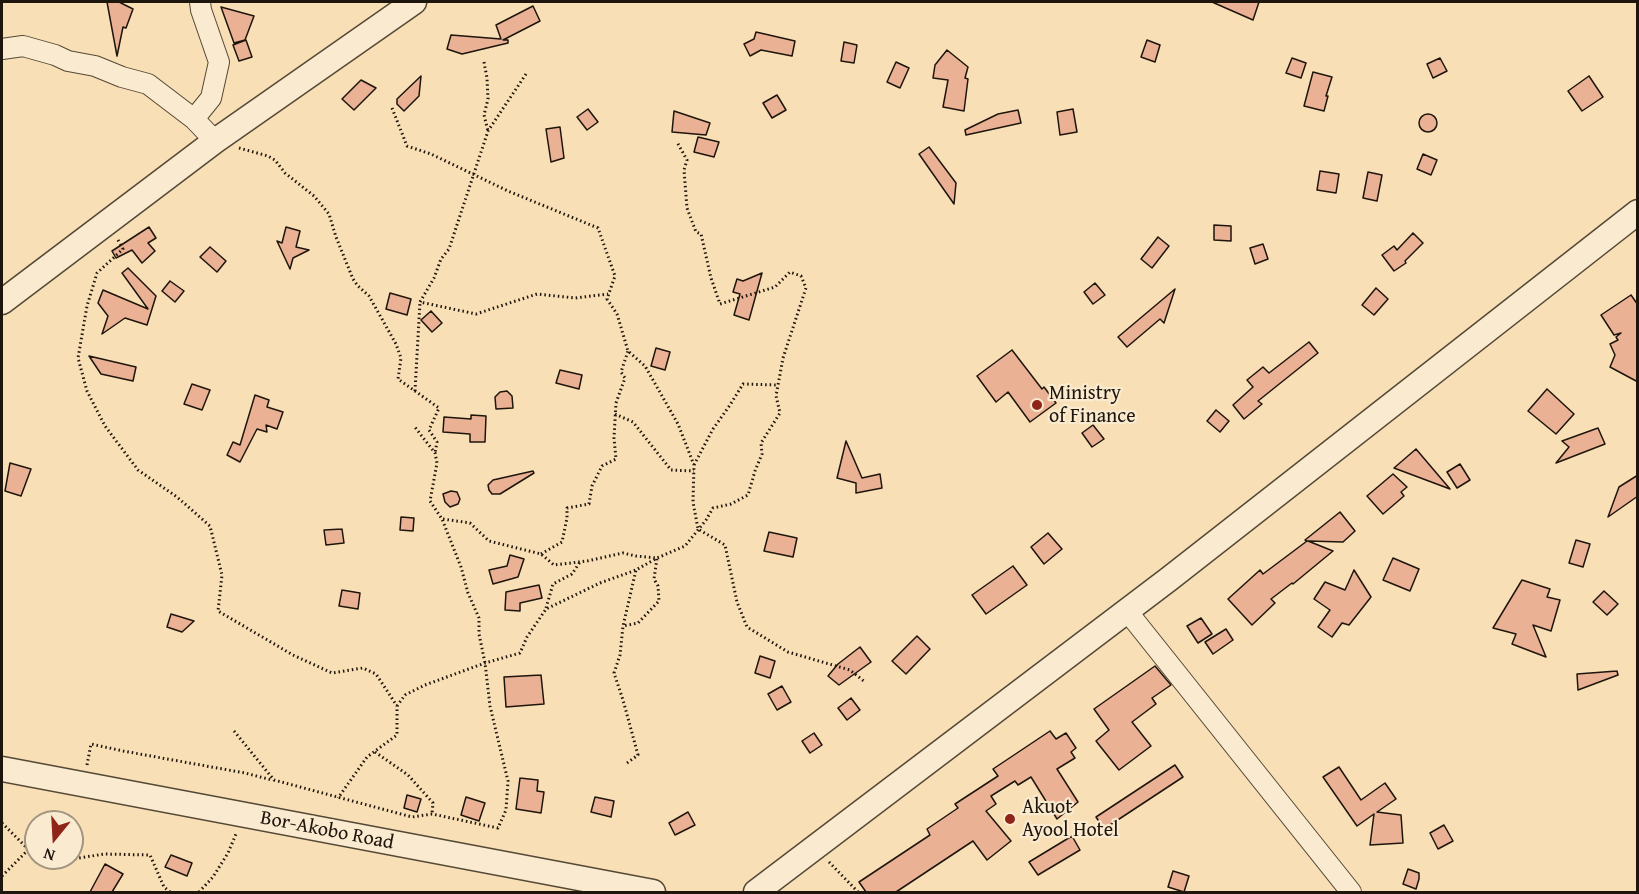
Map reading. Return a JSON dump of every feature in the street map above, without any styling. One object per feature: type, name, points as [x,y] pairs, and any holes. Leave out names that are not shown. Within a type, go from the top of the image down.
[{"type":"street","points":[[194,119],[211,98],[219,62],[200,2]]},
{"type":"street","points":[[2,302],[215,141],[414,2]]},
{"type":"street","points":[[2,49],[23,46],[69,61],[95,66],[148,84],[194,119],[215,141]]},
{"type":"street","points":[[756,892],[1127,611],[1638,212]]},
{"type":"street","points":[[1127,611],[1351,892]]},
{"type":"street","name":"Bor-Akobo Road","points":[[2,769],[653,892]]},
{"type":"path","points":[[484,62],[488,99],[484,115],[488,131]]},
{"type":"path","points":[[415,391],[420,302],[434,278],[441,259],[449,249],[488,131],[526,74]]},
{"type":"path","points":[[392,108],[407,146],[431,154],[508,191],[598,228],[615,276],[607,299],[617,314],[628,351],[645,366],[678,424],[694,465],[693,502],[699,529],[725,545],[737,602],[747,627],[788,652],[850,670],[865,682]]},
{"type":"path","points":[[83,785],[91,744],[244,773],[412,817],[432,814],[498,828],[506,810],[508,781],[490,706],[479,634],[479,618],[442,519],[430,501],[437,463],[435,453],[437,442],[429,430],[439,408],[398,379],[401,358],[396,344],[369,296],[353,279],[329,214],[314,196],[268,156],[215,141]]},
{"type":"path","points":[[546,609],[685,546],[713,508],[731,504],[748,495],[762,454],[761,443],[780,413],[776,396],[783,358],[806,288],[801,276],[790,272],[775,286],[720,303],[711,278],[701,234],[696,232],[687,208],[684,170],[687,160],[677,142]]},
{"type":"path","points":[[104,224],[115,235],[123,249],[97,273],[87,306],[78,358],[87,391],[105,426],[138,470],[177,497],[210,526],[222,575],[218,611],[293,656],[332,673],[363,668],[376,675],[397,706],[397,735],[367,757],[338,798]]},
{"type":"path","points":[[420,302],[476,314],[537,294],[575,298],[608,294]]},
{"type":"path","points":[[541,554],[562,542],[567,508],[589,504],[592,486],[602,466],[616,459],[614,438],[616,404],[624,378],[621,372],[628,351]]},
{"type":"path","points":[[694,465],[713,429],[742,384],[778,385]]},
{"type":"path","points":[[615,414],[633,422],[671,470],[694,471]]},
{"type":"path","points":[[414,426],[435,453]]},
{"type":"path","points":[[442,519],[470,523],[489,541],[541,554],[554,565],[623,553],[657,558]]},
{"type":"path","points":[[622,626],[638,623],[659,601],[658,586],[654,579],[657,558]]},
{"type":"path","points":[[397,706],[405,695],[425,685],[520,653],[527,637],[546,609],[554,584],[573,574],[580,562]]},
{"type":"path","points":[[627,763],[638,755],[614,673],[620,655],[622,626],[636,570]]},
{"type":"path","points":[[234,731],[274,780]]},
{"type":"path","points":[[374,752],[408,775],[433,803],[432,814]]},
{"type":"path","points":[[199,892],[213,877],[228,854],[243,815]]},
{"type":"path","points":[[2,823],[24,844]]},
{"type":"path","points":[[815,848],[858,892]]},
{"type":"path","points":[[2,876],[24,854]]},
{"type":"path","points":[[84,857],[104,854],[150,855],[164,887],[170,892]]},
{"type":"building","points":[[107,2],[119,2],[133,9],[126,28],[123,27],[117,56]]},
{"type":"building","points":[[1212,2],[1259,2],[1253,20]]},
{"type":"building","points":[[533,6],[540,21],[503,40],[508,40],[508,43],[462,54],[447,49],[451,35],[501,39],[496,25]]},
{"type":"building","points":[[221,7],[254,16],[245,40],[234,43]]},
{"type":"building","points":[[756,32],[795,41],[792,56],[761,50],[750,56],[744,44],[754,39]]},
{"type":"building","points":[[246,40],[252,57],[239,61],[233,45]]},
{"type":"building","points":[[1147,40],[1160,45],[1155,62],[1141,57]]},
{"type":"building","points":[[844,42],[857,45],[854,63],[841,61]]},
{"type":"building","points":[[947,50],[968,67],[965,78],[968,79],[964,111],[943,107],[948,80],[933,78],[935,65]]},
{"type":"building","points":[[1292,58],[1306,63],[1301,78],[1286,73]]},
{"type":"building","points":[[1440,58],[1447,71],[1433,78],[1427,64]]},
{"type":"building","points":[[896,62],[909,68],[900,88],[887,82]]},
{"type":"building","points":[[1313,72],[1332,77],[1324,111],[1304,106]]},
{"type":"building","points":[[421,76],[419,96],[404,111],[397,104],[397,99]]},
{"type":"building","points":[[1589,76],[1603,97],[1582,111],[1568,91]]},
{"type":"building","points":[[361,80],[376,88],[354,110],[342,99]]},
{"type":"building","points":[[777,95],[786,110],[772,118],[763,103]]},
{"type":"building","points":[[588,109],[598,122],[587,130],[577,117]]},
{"type":"building","points":[[1073,109],[1077,132],[1060,135],[1057,112]]},
{"type":"building","points":[[1018,110],[1021,123],[966,135],[965,130],[998,114]]},
{"type":"building","points":[[674,111],[710,123],[706,135],[672,132]]},
{"type":"building","points":[[1428,114],[1436,119],[1437,123],[1432,131],[1428,132],[1420,127],[1419,123],[1424,115]]},
{"type":"building","points":[[560,127],[564,158],[551,162],[546,129]]},
{"type":"building","points":[[698,137],[719,142],[714,157],[694,152]]},
{"type":"building","points":[[929,147],[956,183],[954,204],[919,154]]},
{"type":"building","points":[[1423,154],[1437,160],[1431,175],[1417,169]]},
{"type":"building","points":[[1320,171],[1339,174],[1336,193],[1317,190]]},
{"type":"building","points":[[1368,172],[1382,175],[1377,201],[1363,198]]},
{"type":"building","points":[[1214,225],[1231,226],[1231,241],[1214,240]]},
{"type":"building","points":[[149,227],[156,238],[148,243],[155,251],[142,263],[132,250],[116,258],[112,251]]},
{"type":"building","points":[[286,227],[300,231],[296,247],[309,250],[293,258],[290,269],[277,241],[282,243]]},
{"type":"building","points":[[1413,233],[1423,243],[1405,261],[1406,263],[1394,271],[1382,255],[1394,246],[1397,250]]},
{"type":"building","points":[[1158,237],[1169,246],[1152,268],[1141,259]]},
{"type":"building","points":[[1263,244],[1268,259],[1255,264],[1250,248]]},
{"type":"building","points":[[210,247],[226,261],[217,272],[200,257]]},
{"type":"building","points":[[128,268],[156,296],[147,325],[125,318],[102,334],[108,316],[98,303],[103,290],[148,309],[122,273]]},
{"type":"building","points":[[762,273],[749,320],[734,315],[740,294],[733,292],[737,279],[743,281]]},
{"type":"building","points":[[170,281],[184,291],[175,302],[162,291]]},
{"type":"building","points":[[1095,283],[1105,295],[1093,304],[1084,292]]},
{"type":"building","points":[[1376,288],[1388,299],[1374,315],[1362,305]]},
{"type":"building","points":[[1175,289],[1164,323],[1160,319],[1127,347],[1118,337]]},
{"type":"building","points":[[390,293],[411,299],[407,315],[386,309]]},
{"type":"building","points":[[1631,295],[1638,305],[1638,382],[1610,367],[1615,355],[1610,344],[1618,340],[1616,337],[1621,333],[1614,335],[1601,315]]},
{"type":"building","points":[[431,311],[442,323],[432,332],[421,320]]},
{"type":"building","points":[[1309,342],[1318,353],[1258,401],[1262,404],[1244,419],[1233,405],[1253,387],[1247,380],[1263,367],[1269,373]]},
{"type":"building","points":[[656,348],[670,352],[665,370],[651,366]]},
{"type":"building","points":[[1012,350],[1042,389],[1044,387],[1056,403],[1030,422],[1008,392],[996,402],[977,376]]},
{"type":"building","points":[[89,356],[136,367],[133,381],[101,374]]},
{"type":"building","points":[[560,370],[582,375],[579,389],[556,383]]},
{"type":"building","points":[[192,384],[210,390],[202,410],[184,404]]},
{"type":"building","points":[[1547,389],[1574,414],[1556,434],[1528,411]]},
{"type":"building","points":[[507,391],[512,396],[513,408],[496,409],[495,397],[500,392]]},
{"type":"building","points":[[255,395],[269,400],[267,407],[283,412],[277,429],[266,425],[267,432],[257,429],[240,462],[227,455],[233,442],[240,445]]},
{"type":"building","points":[[1216,410],[1229,421],[1220,432],[1207,421]]},
{"type":"building","points":[[471,415],[486,416],[485,442],[470,442],[470,434],[443,432],[444,417],[471,419]]},
{"type":"building","points":[[1093,425],[1104,439],[1092,447],[1082,433]]},
{"type":"building","points":[[1598,428],[1605,444],[1556,463],[1569,447],[1562,441]]},
{"type":"building","points":[[846,441],[862,478],[880,474],[882,488],[856,493],[856,483],[837,478]]},
{"type":"building","points":[[1416,449],[1450,489],[1394,468]]},
{"type":"building","points":[[10,463],[31,469],[21,496],[5,491]]},
{"type":"building","points":[[1460,464],[1470,480],[1457,488],[1447,472]]},
{"type":"building","points":[[533,471],[534,473],[500,494],[492,494],[489,490],[488,485],[493,480]]},
{"type":"building","points":[[1393,474],[1407,487],[1401,492],[1404,496],[1383,514],[1367,496]]},
{"type":"building","points":[[1638,475],[1638,496],[1608,517],[1619,487]]},
{"type":"building","points":[[451,491],[457,492],[460,499],[458,504],[450,507],[445,502],[443,494]]},
{"type":"building","points":[[1340,512],[1355,531],[1343,542],[1308,541],[1333,551],[1271,599],[1275,603],[1252,625],[1228,599],[1260,570],[1263,574],[1307,541],[1305,540]]},
{"type":"building","points":[[401,517],[414,518],[413,531],[400,530]]},
{"type":"building","points":[[342,529],[344,543],[326,545],[324,530]]},
{"type":"building","points":[[769,532],[797,538],[793,557],[764,551]]},
{"type":"building","points":[[1048,533],[1062,549],[1044,564],[1031,547]]},
{"type":"building","points":[[1576,540],[1590,544],[1583,567],[1569,563]]},
{"type":"building","points":[[510,555],[524,559],[518,577],[493,584],[489,570],[507,566]]},
{"type":"building","points":[[1393,558],[1419,569],[1410,591],[1383,580]]},
{"type":"building","points":[[1013,566],[1027,585],[986,614],[972,595]]},
{"type":"building","points":[[1354,570],[1371,597],[1349,625],[1342,623],[1332,637],[1318,627],[1330,610],[1314,599],[1325,582],[1345,590]]},
{"type":"building","points":[[1522,580],[1550,589],[1547,597],[1560,600],[1551,631],[1533,625],[1546,657],[1512,644],[1516,634],[1493,628]]},
{"type":"building","points":[[539,585],[542,598],[520,603],[520,611],[505,610],[506,592]]},
{"type":"building","points":[[342,590],[360,593],[358,609],[339,606]]},
{"type":"building","points":[[1604,591],[1618,604],[1607,615],[1593,602]]},
{"type":"building","points":[[171,614],[194,621],[182,632],[167,627]]},
{"type":"building","points":[[1201,618],[1212,634],[1198,643],[1187,626]]},
{"type":"building","points":[[1226,629],[1233,640],[1213,654],[1205,642]]},
{"type":"building","points":[[917,636],[930,649],[906,674],[892,661]]},
{"type":"building","points":[[860,647],[871,662],[839,685],[828,676],[838,664]]},
{"type":"building","points":[[760,656],[775,661],[770,678],[755,673]]},
{"type":"building","points":[[1155,666],[1171,685],[1152,698],[1156,704],[1132,722],[1151,746],[1119,770],[1096,741],[1109,730],[1094,709]]},
{"type":"building","points":[[1617,671],[1618,675],[1578,690],[1577,674]]},
{"type":"building","points":[[541,675],[544,704],[506,707],[504,677]]},
{"type":"building","points":[[782,686],[791,702],[777,710],[768,694]]},
{"type":"building","points":[[851,698],[860,710],[847,720],[838,708]]},
{"type":"building","points":[[1050,731],[1056,739],[1066,733],[1076,748],[1071,752],[1075,758],[1057,769],[1078,802],[1057,819],[1031,777],[1018,785],[1015,781],[991,796],[996,804],[986,811],[1011,841],[987,860],[973,841],[896,892],[866,892],[859,882],[930,835],[927,829],[958,808],[955,804],[998,776],[993,769]]},
{"type":"building","points":[[814,733],[822,745],[810,753],[802,741]]},
{"type":"building","points":[[1175,765],[1183,777],[1104,829],[1096,817]]},
{"type":"building","points":[[1339,767],[1361,800],[1385,783],[1396,799],[1377,812],[1401,815],[1403,843],[1370,845],[1374,814],[1357,826],[1323,777]]},
{"type":"building","points":[[520,778],[538,780],[537,791],[544,792],[541,813],[516,809]]},
{"type":"building","points":[[407,795],[421,799],[417,812],[404,808]]},
{"type":"building","points":[[466,797],[485,803],[479,821],[461,815]]},
{"type":"building","points":[[595,797],[614,801],[611,817],[591,812]]},
{"type":"building","points":[[688,812],[695,825],[675,835],[669,823]]},
{"type":"building","points":[[1444,825],[1453,841],[1438,849],[1430,833]]},
{"type":"building","points":[[1072,836],[1080,850],[1038,875],[1029,862]]},
{"type":"building","points":[[171,855],[192,863],[187,876],[165,867]]},
{"type":"building","points":[[105,864],[123,874],[112,892],[90,892]]},
{"type":"building","points":[[1408,869],[1419,873],[1416,889],[1403,884]]},
{"type":"building","points":[[1173,871],[1189,876],[1184,892],[1168,887]]},
{"type":"place","name":"Ministry of Finance","points":[[1037,405]]},
{"type":"place","name":"Akuot Ayool Hotel","points":[[1010,819]]}]
